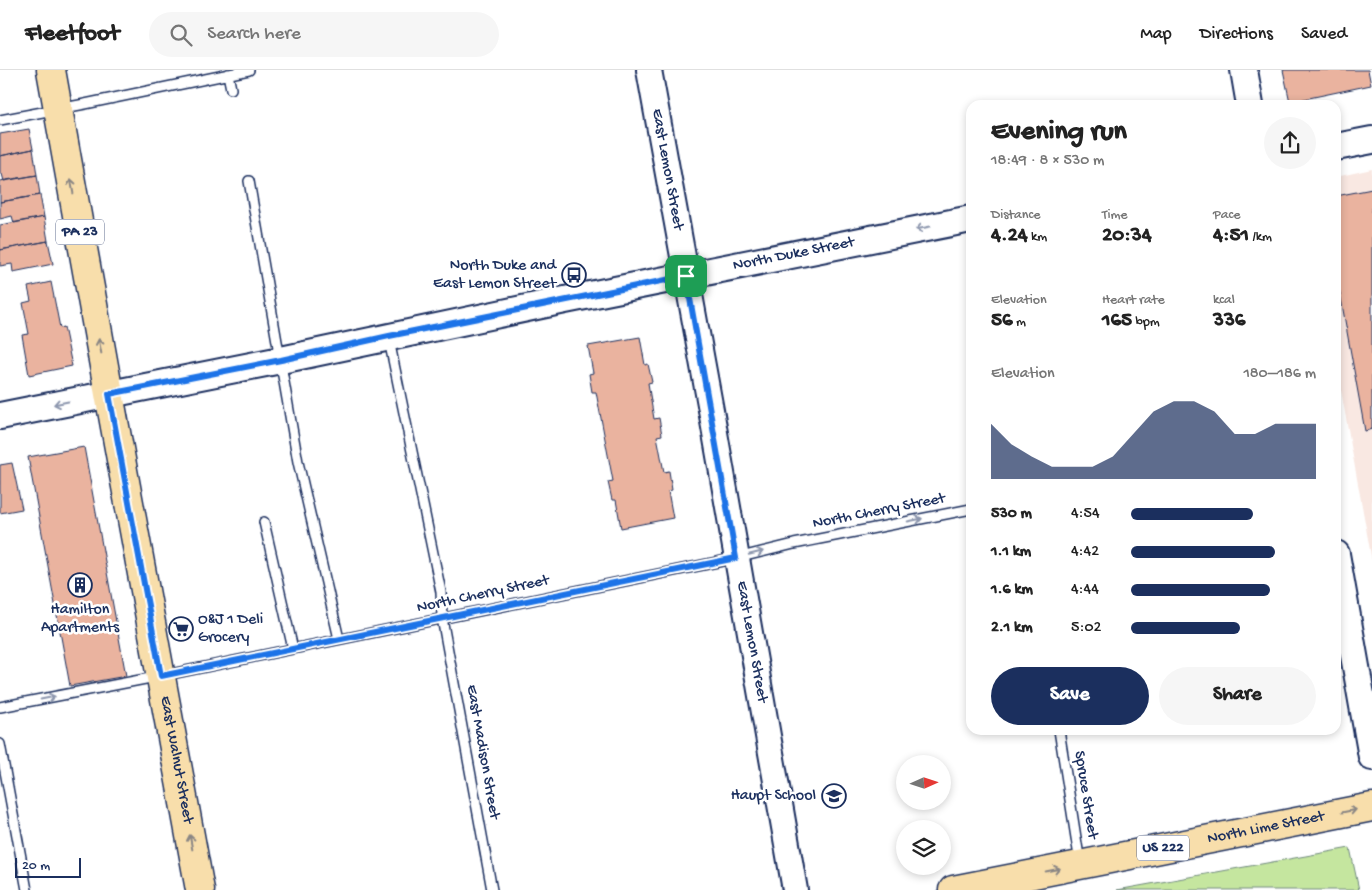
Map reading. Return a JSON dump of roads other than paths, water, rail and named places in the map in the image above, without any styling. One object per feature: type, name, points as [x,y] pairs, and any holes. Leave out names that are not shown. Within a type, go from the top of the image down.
[{"type":"main road","name":"East Walnut Street","points":[[51,70],[200,890]]},
{"type":"main road","points":[[1244,70],[1249,100]]},
{"type":"main road","points":[[1341,146],[1372,140]]},
{"type":"main road","name":"North Duke Street","points":[[0,416],[966,220]]},
{"type":"main road","points":[[1341,582],[1372,757]]},
{"type":"main road","name":"North Lime Street","points":[[953,890],[1372,807]]},
{"type":"street","name":"East Lemon Street","points":[[649,70],[795,890]]},
{"type":"lane","points":[[0,120],[249,70]]},
{"type":"lane","points":[[228,74],[231,89]]},
{"type":"lane","points":[[249,181],[298,462],[339,640]]},
{"type":"lane","name":"East Madison Street","points":[[389,336],[441,592],[442,618],[492,890]]},
{"type":"lane","name":"North Cherry Street","points":[[0,707],[339,640],[736,558],[794,544],[966,510]]},
{"type":"lane","points":[[264,522],[294,649]]},
{"type":"lane","name":"Spruce Street","points":[[1060,735],[1080,865]]},
{"type":"lane","points":[[0,744],[28,890]]},
{"type":"lane","points":[[0,798],[10,796]]},
{"type":"place","name":"North Duke and East Lemon Street","points":[[574,275]]},
{"type":"place","name":"Hamilton Apartments","points":[[80,585]]},
{"type":"place","name":"O&J 1 Deli Grocery","points":[[181,629]]},
{"type":"place","name":"Haupt School","points":[[834,796]]}]
